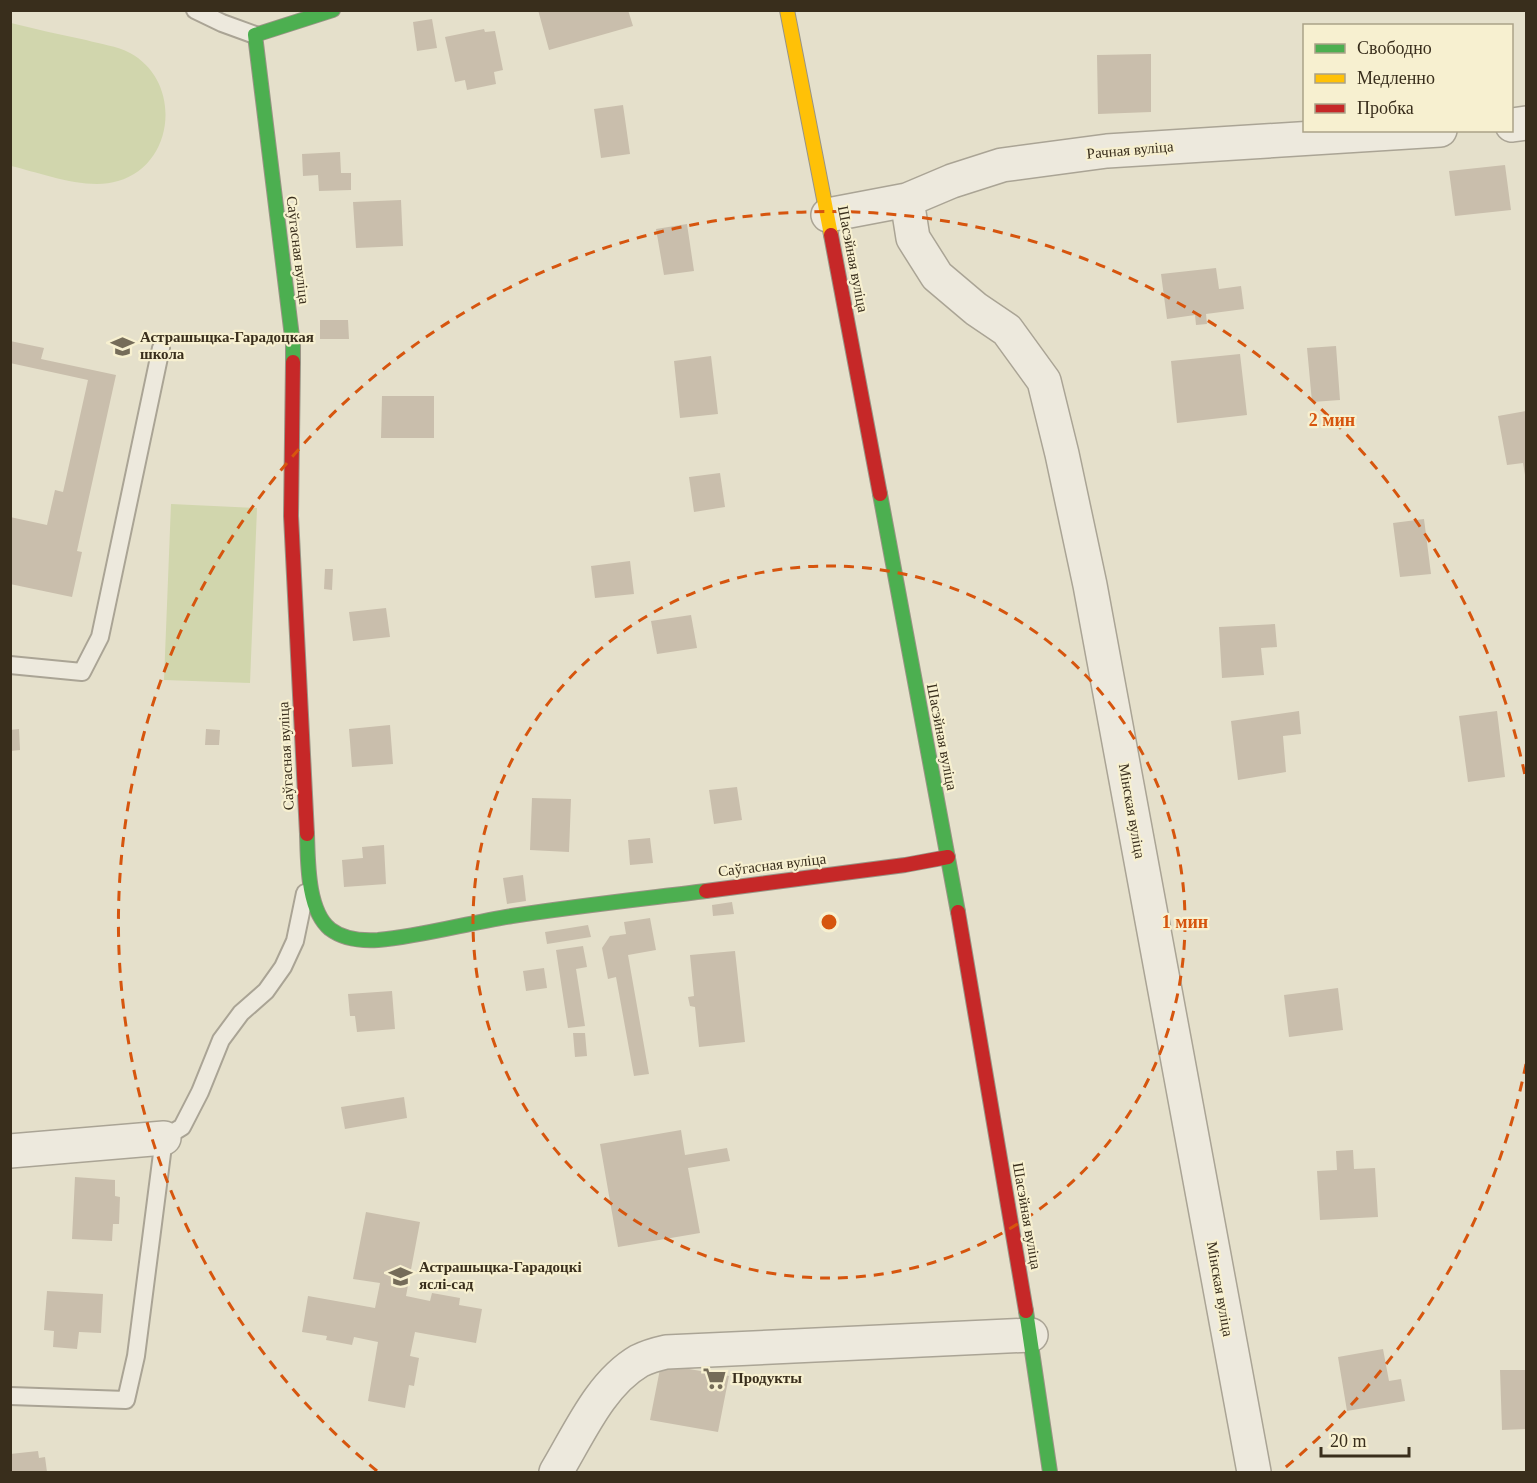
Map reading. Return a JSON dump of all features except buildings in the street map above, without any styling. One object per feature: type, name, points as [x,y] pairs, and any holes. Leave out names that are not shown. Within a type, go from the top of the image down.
[{"type":"street","points":[[255,35],[333,10]]},
{"type":"street","name":"Шасэйная вуліца","points":[[787,10],[828,215],[948,857],[1031,1335],[1050,1473]]},
{"type":"street","name":"Саўгасная вуліца","points":[[255,35],[293,345],[291,516],[309,874],[315,905],[328,927],[343,937],[376,940],[436,931],[510,915],[905,865],[948,857]]},
{"type":"street","name":"Рачная вуліца","points":[[828,215],[907,200],[952,181],[1002,165],[1107,151],[1408,132]]},
{"type":"street","name":"Мінская вуліца","points":[[907,200],[913,238],[937,276],[976,309],[1007,330],[1044,381],[1090,585],[1254,1473]]},
{"type":"street","points":[[10,1151],[164,1138]]},
{"type":"street","points":[[556,1473],[598,1403],[618,1377],[641,1360],[666,1352],[1031,1335]]},
{"type":"lane","points":[[195,10],[255,35]]},
{"type":"lane","points":[[10,665],[82,672],[100,637],[161,348]]},
{"type":"lane","points":[[10,1396],[126,1400],[136,1356],[164,1138],[182,1127],[200,1092],[221,1040],[241,1012],[266,991],[283,967],[295,941],[309,874]]},
{"type":"green space","points":[[11,23],[120,49],[130,53],[147,66],[158,82],[164,101],[165,121],[161,140],[152,158],[137,172],[106,184],[64,180],[11,166]]},
{"type":"green space","points":[[171,504],[257,508],[250,683],[164,680]]},
{"type":"traffic: fast","points":[[293,362],[293,345],[255,35],[333,10]]},
{"type":"traffic: fast","points":[[880,494],[958,912]]},
{"type":"traffic: fast","points":[[307,834],[310,884],[322,921],[341,935],[359,940],[395,938],[512,916],[706,891]]},
{"type":"traffic: fast","points":[[1026,1311],[1050,1472]]},
{"type":"traffic: slow","points":[[787,10],[831,235]]},
{"type":"traffic: jam","points":[[831,235],[880,494]]},
{"type":"traffic: jam","points":[[293,362],[291,516],[307,834]]},
{"type":"traffic: jam","points":[[706,891],[905,865],[948,857]]},
{"type":"traffic: jam","points":[[958,912],[1026,1311]]},
{"type":"place","name":"Астрашыцка-Гарадоцкая школа","points":[[122,346]]},
{"type":"place","name":"Астрашыцка-Гарадоцкі яслі-сад","points":[[401,1276]]},
{"type":"place","name":"Продукты","points":[[714,1378]]}]
